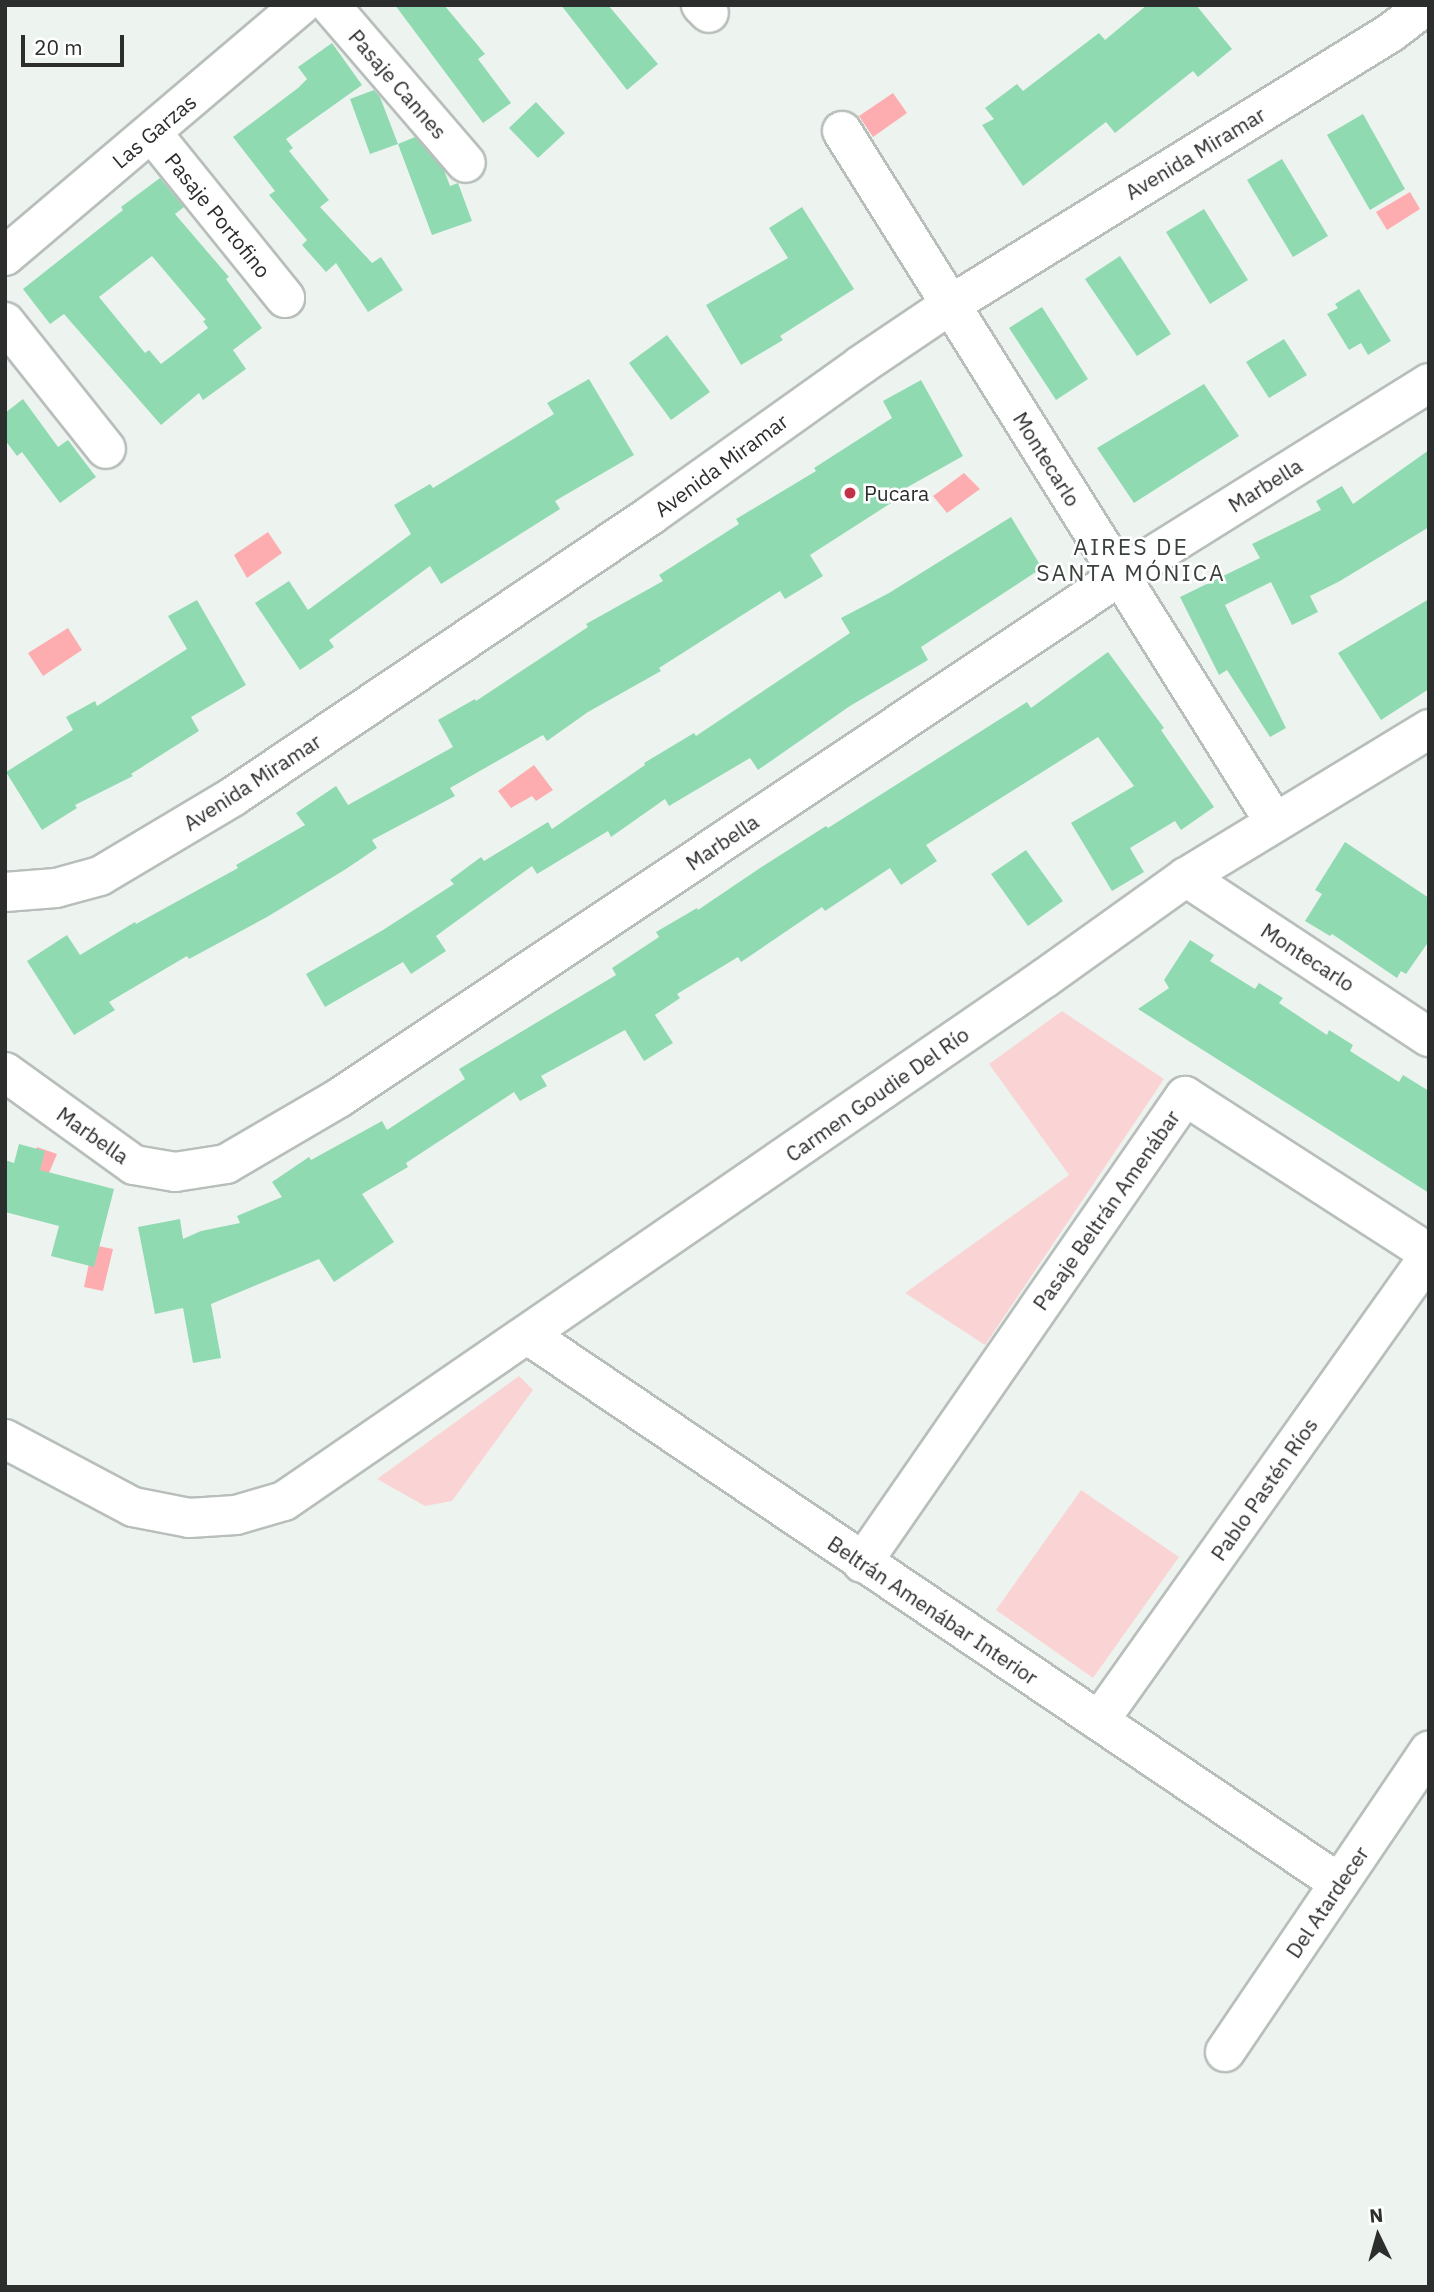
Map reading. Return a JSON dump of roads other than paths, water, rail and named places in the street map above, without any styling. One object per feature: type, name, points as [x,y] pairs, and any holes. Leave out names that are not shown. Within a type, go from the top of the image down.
[{"type":"street","name":"Las Garzas","points":[[5,256],[301,5]]},
{"type":"street","name":"Pasaje Cannes","points":[[330,5],[467,163]]},
{"type":"street","name":"Avenida Miramar","points":[[5,892],[56,888],[100,876],[234,796],[628,531],[950,305],[1390,33],[1427,5]]},
{"type":"street","name":"Montecarlo","points":[[842,131],[1275,823]]},
{"type":"street","name":"Pasaje Portofino","points":[[152,133],[285,298]]},
{"type":"street","points":[[5,322],[106,449]]},
{"type":"street","name":"Marbella","points":[[5,1072],[134,1165],[175,1172],[202,1170],[226,1164],[339,1098],[1120,576],[1429,383]]},
{"type":"street","name":"Carmen Goudie Del Río","points":[[5,1438],[133,1507],[189,1518],[236,1515],[284,1501],[528,1335],[1186,877],[1429,729]]},
{"type":"street","name":"Montecarlo","points":[[1186,877],[1429,1037]]},
{"type":"street","name":"Pasaje Beltrán Amenábar","points":[[862,1563],[1185,1096],[1429,1255]]},
{"type":"street","name":"Pablo Pastén Ríos","points":[[1099,1721],[1429,1255]]},
{"type":"street","name":"Beltrán Amenábar Interior","points":[[528,1335],[1339,1884]]},
{"type":"street","name":"Del Atardecer","points":[[1225,2052],[1429,1751]]},
{"type":"place","name":"Pucara","points":[[850,493]]},
{"type":"district","name":"AIRES DE SANTA MÓNICA","points":[[1131,559]]}]
